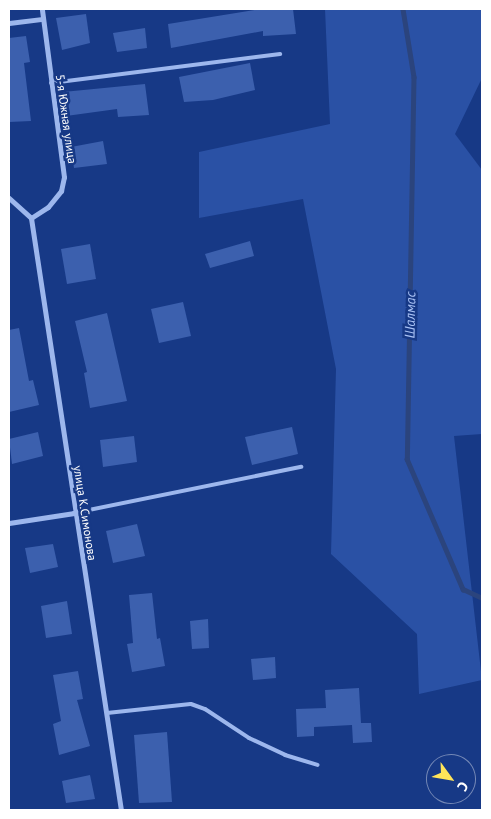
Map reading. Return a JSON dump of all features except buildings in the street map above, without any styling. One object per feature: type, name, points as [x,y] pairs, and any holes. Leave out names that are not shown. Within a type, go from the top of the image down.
[{"type":"street","name":"5-я Южная улица","points":[[31,218],[48,207],[61,191],[64,178],[42,9]]},
{"type":"street","points":[[9,23],[43,19]]},
{"type":"street","points":[[9,198],[31,218]]},
{"type":"street","name":"улица К.Симонова","points":[[31,218],[74,513],[121,810]]},
{"type":"street","points":[[9,522],[74,513]]},
{"type":"lane","points":[[52,84],[280,54]]},
{"type":"lane","points":[[74,513],[301,467]]},
{"type":"lane","points":[[107,713],[191,704],[205,709],[248,738],[285,755],[318,765]]},
{"type":"shaded area","points":[[325,9],[482,9],[482,78],[455,134],[482,170],[482,434],[454,436],[482,680],[419,694],[417,634],[331,554],[336,369],[303,199],[199,218],[199,152],[330,124]]},
{"type":"waterway","name":"Шалмас","points":[[403,9],[414,77],[407,459],[463,589],[482,598]]}]
